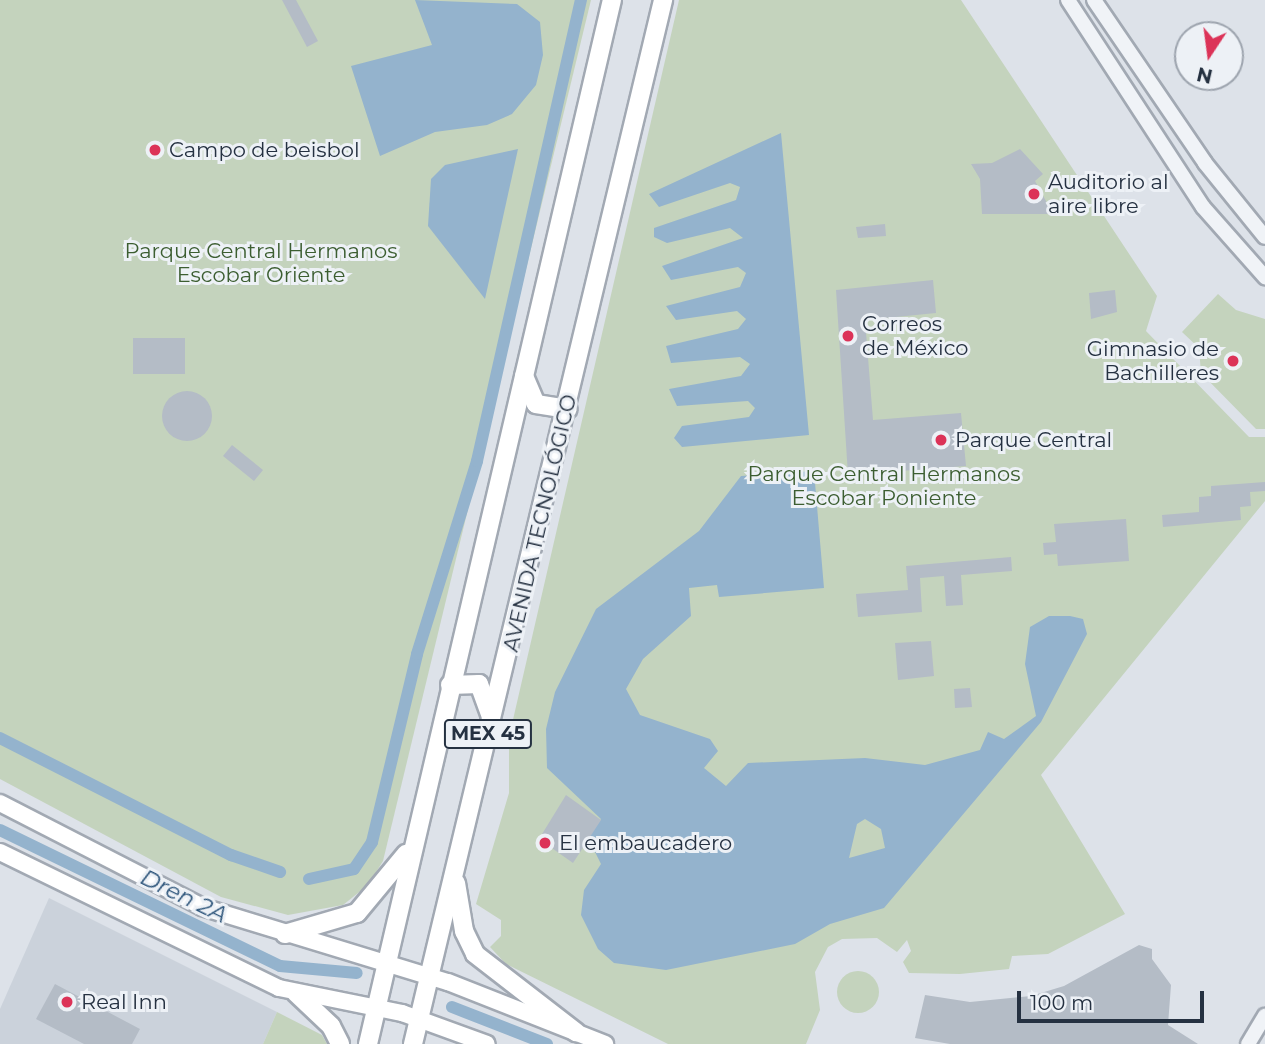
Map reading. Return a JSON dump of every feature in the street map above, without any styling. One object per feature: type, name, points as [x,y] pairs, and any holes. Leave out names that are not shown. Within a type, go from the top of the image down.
[{"type":"main road","name":"MEX 45","points":[[368,1044],[612,0]]},
{"type":"main road","name":"AVENIDA TECNOLÓGICO","points":[[413,1044],[568,409],[663,0]]},
{"type":"main road","points":[[524,376],[536,404],[568,409]]},
{"type":"main road","points":[[450,685],[479,684],[488,696],[490,722]]},
{"type":"main road","points":[[0,803],[202,907],[428,980],[605,1044]]},
{"type":"main road","points":[[285,934],[358,913],[388,883],[414,842]]},
{"type":"main road","points":[[0,852],[296,993],[331,1026],[340,1044]]},
{"type":"main road","points":[[455,871],[464,931],[475,954],[576,1032]]},
{"type":"main road","points":[[296,993],[379,1001],[420,1015],[486,1044]]},
{"type":"street","points":[[1068,0],[1203,207],[1265,277]]},
{"type":"street","points":[[1094,0],[1174,115],[1265,237]]},
{"type":"street","points":[[1153,128],[1174,115]]},
{"type":"street","points":[[1248,1044],[1265,1016]]},
{"type":"shaded area","points":[[49,898],[277,1012],[263,1044],[0,1044],[0,1009]]},
{"type":"green space","name":"Parque Central Hermanos Escobar Oriente","points":[[0,0],[591,0],[383,861],[368,885],[343,905],[288,915],[221,897],[0,779]]},
{"type":"green space","name":"Parque Central Hermanos Escobar Poniente","points":[[679,0],[961,0],[1157,296],[1146,331],[1249,437],[1265,437],[1265,501],[1041,775],[1125,914],[1048,954],[1012,956],[1009,969],[960,974],[909,973],[903,962],[911,951],[907,940],[897,952],[877,938],[842,939],[828,947],[815,972],[820,1010],[806,1044],[668,1044],[506,964],[490,947],[501,936],[501,920],[476,904],[509,793],[509,737]]},
{"type":"green space","name":"Gimnasio de Bachilleres","points":[[1218,294],[1236,310],[1265,319],[1265,429],[1256,429],[1201,373],[1199,348],[1182,332]]},
{"type":"green space","points":[[858,971],[873,977],[879,992],[873,1007],[858,1013],[843,1007],[837,992],[843,977]]},
{"type":"green space","points":[[277,1012],[322,1035],[327,1044],[263,1044]]},
{"type":"water","points":[[415,0],[517,4],[540,22],[543,55],[536,85],[512,114],[487,125],[435,132],[380,156],[351,66],[432,45]]},
{"type":"water","points":[[781,133],[809,435],[682,447],[674,438],[682,426],[749,417],[755,408],[748,401],[677,406],[669,389],[741,376],[750,364],[740,357],[671,363],[666,346],[738,329],[746,319],[737,311],[676,320],[666,306],[740,287],[746,273],[738,267],[671,280],[662,266],[743,238],[730,228],[667,243],[654,237],[654,228],[736,200],[740,187],[730,183],[659,207],[649,194]]},
{"type":"water","points":[[518,149],[485,299],[428,226],[431,179],[445,165]]},
{"type":"water","points":[[814,471],[824,588],[719,597],[717,585],[689,588],[691,616],[643,659],[626,689],[640,715],[710,739],[718,751],[704,768],[726,786],[748,763],[865,758],[925,765],[980,750],[988,732],[1004,739],[1036,716],[1025,664],[1030,627],[1049,616],[1070,616],[1083,619],[1087,634],[1041,722],[884,908],[830,924],[795,944],[666,970],[614,963],[598,949],[581,915],[584,890],[601,864],[588,838],[601,819],[547,768],[546,729],[555,692],[596,609],[699,531],[741,476]],"holes":[[[865,819],[881,829],[885,848],[849,858],[857,824]]]},
{"type":"building","points":[[282,0],[296,0],[318,41],[307,47]]},
{"type":"building","points":[[1020,149],[1043,174],[1035,181],[1053,214],[982,214],[980,179],[971,164],[992,163]]},
{"type":"building","points":[[885,224],[886,236],[858,238],[856,227]]},
{"type":"building","points":[[933,280],[936,313],[865,320],[873,420],[961,413],[966,466],[848,475],[836,290]]},
{"type":"building","points":[[1115,290],[1117,312],[1091,319],[1089,293]]},
{"type":"building","points":[[133,338],[185,338],[185,374],[133,374]]},
{"type":"building","points":[[187,391],[205,398],[212,416],[205,434],[187,441],[169,434],[162,416],[169,398]]},
{"type":"building","points":[[232,445],[263,470],[254,481],[223,456]]},
{"type":"building","points":[[1265,482],[1265,491],[1250,492],[1251,506],[1240,507],[1241,520],[1163,527],[1162,515],[1199,512],[1199,497],[1211,496],[1211,486]]},
{"type":"building","points":[[1126,519],[1129,561],[1058,566],[1057,554],[1044,555],[1043,543],[1056,542],[1054,524]]},
{"type":"building","points":[[1011,557],[1012,571],[961,575],[963,605],[946,606],[944,576],[920,578],[922,612],[858,617],[856,594],[908,590],[906,566]]},
{"type":"building","points":[[931,641],[934,676],[898,680],[895,643]]},
{"type":"building","points":[[970,688],[972,707],[955,708],[954,689]]},
{"type":"building","points":[[566,795],[601,820],[573,863],[539,839]]},
{"type":"building","points":[[1139,945],[1152,949],[1152,959],[1171,985],[1168,1025],[1198,1044],[950,1044],[915,1038],[925,995],[970,1002],[1031,996],[1064,986]]},
{"type":"building","name":"Real Inn","points":[[55,984],[140,1029],[132,1044],[84,1044],[36,1019]]},
{"type":"waterway","points":[[309,879],[354,869],[372,842],[417,654],[477,461],[581,0]]},
{"type":"waterway","points":[[0,738],[231,855],[280,872]]},
{"type":"waterway","name":"Dren 2A","points":[[0,830],[280,966],[357,973]]},
{"type":"waterway","name":"Dren 2A","points":[[452,1007],[547,1044]]},
{"type":"place","name":"Campo de beisbol","points":[[155,150]]},
{"type":"place","name":"Auditorio al aire libre","points":[[1034,194]]},
{"type":"place","name":"Correos de México","points":[[848,336]]},
{"type":"place","name":"Gimnasio de Bachilleres","points":[[1233,361]]},
{"type":"place","name":"Parque Central","points":[[941,440]]},
{"type":"place","name":"El embaucadero","points":[[545,843]]},
{"type":"place","name":"Real Inn","points":[[67,1002]]}]
